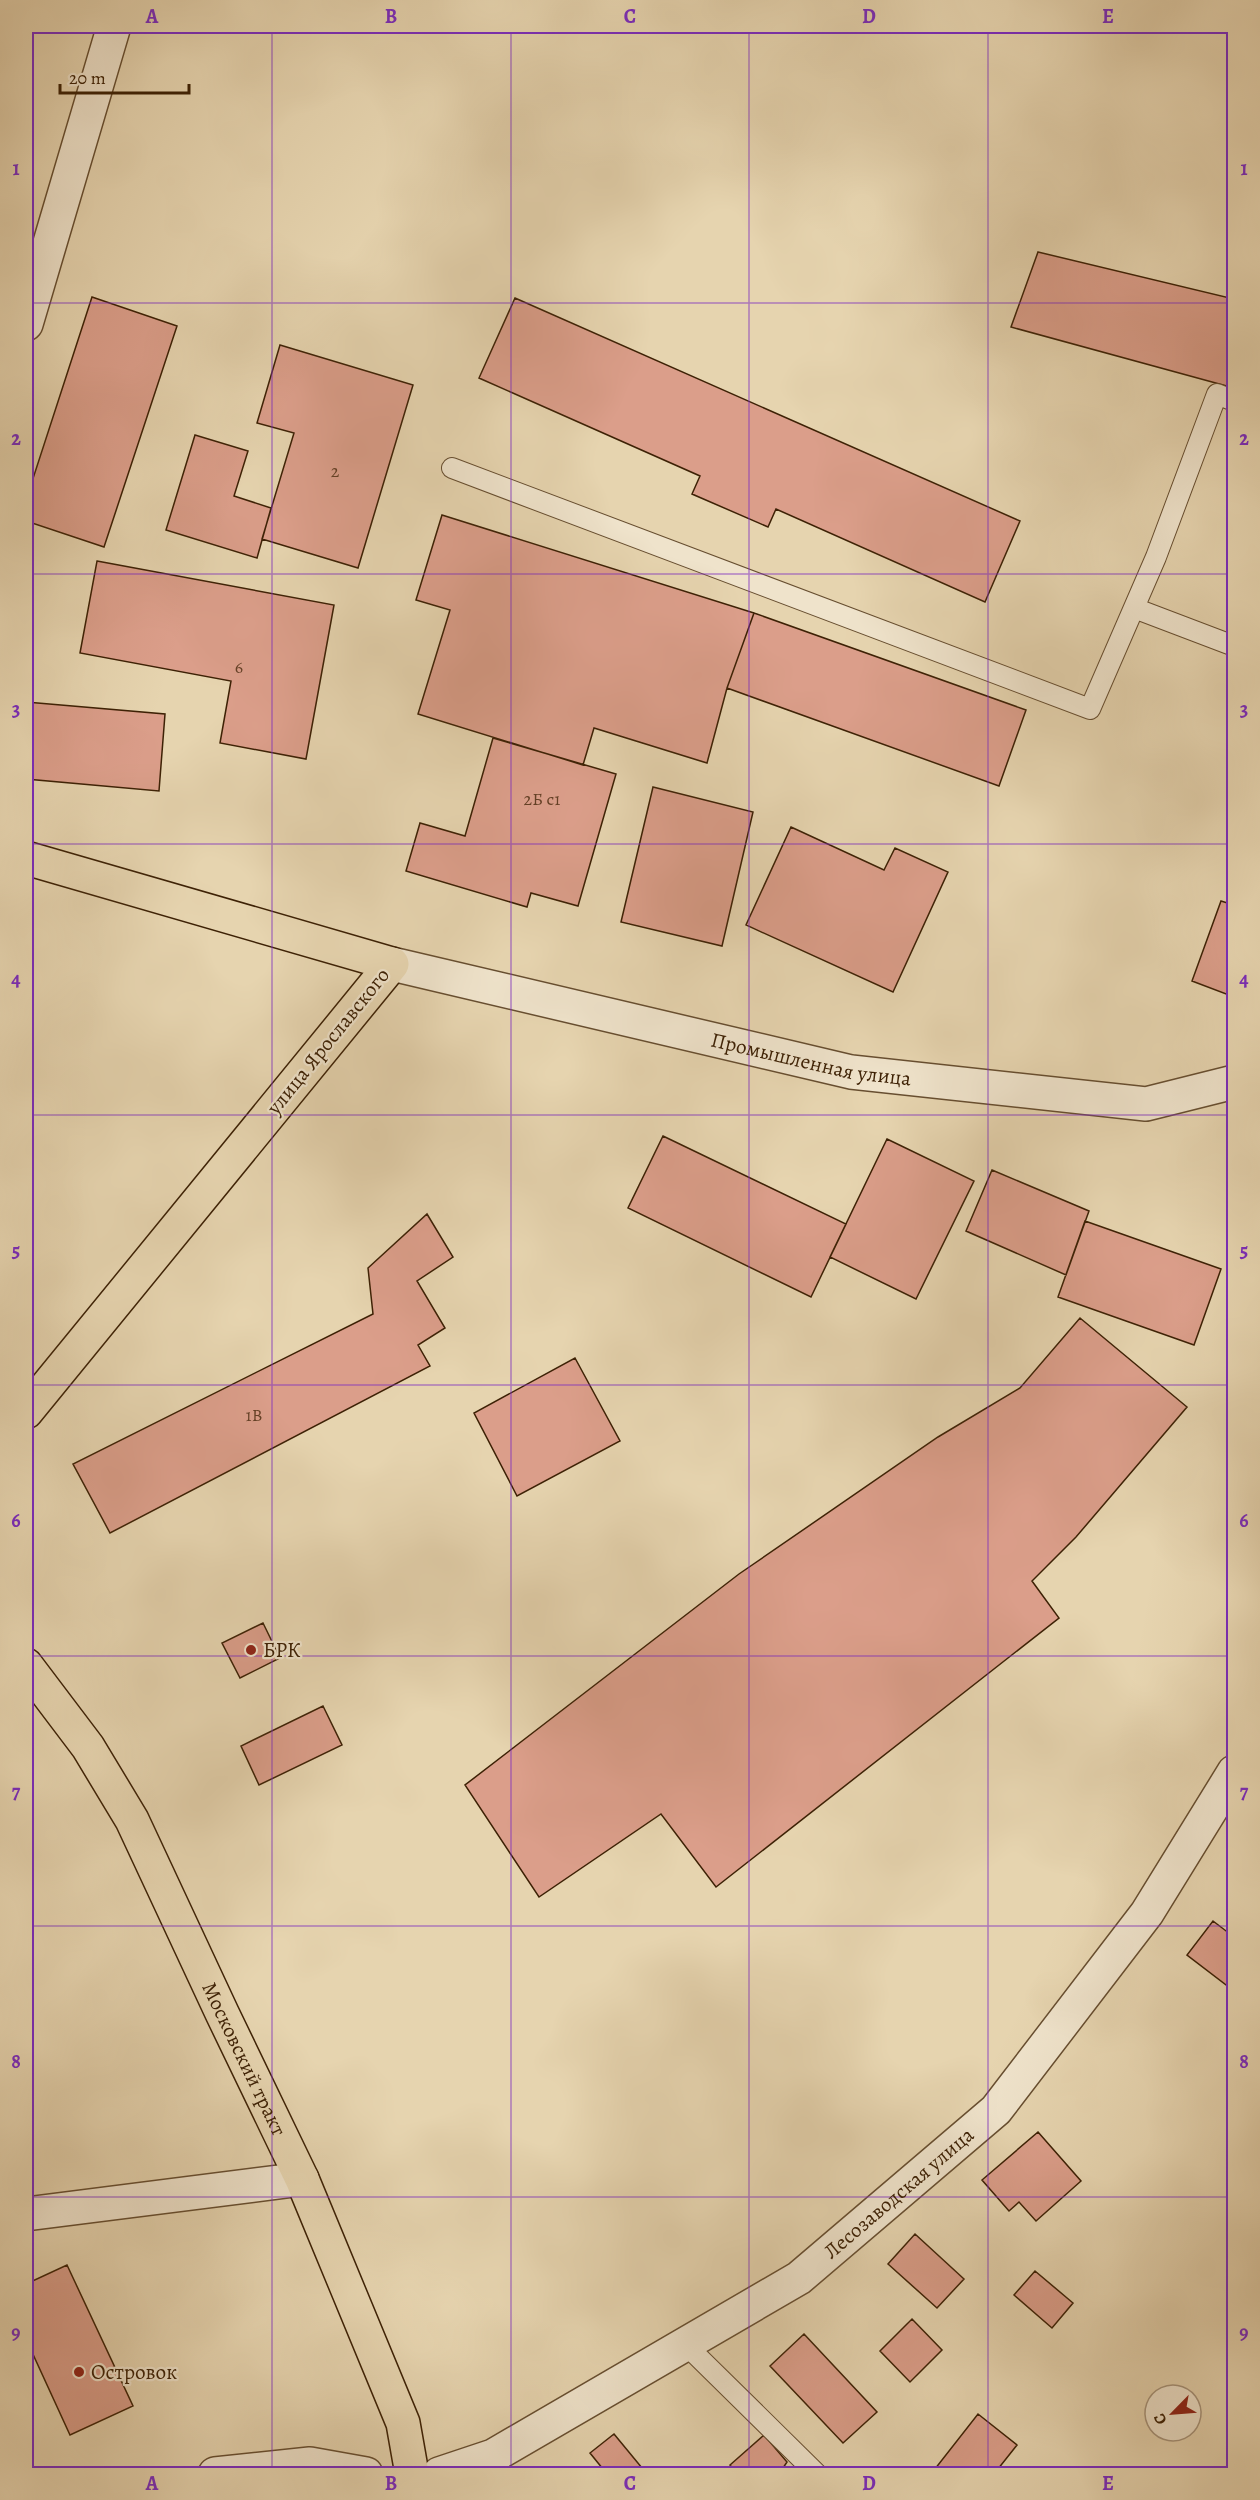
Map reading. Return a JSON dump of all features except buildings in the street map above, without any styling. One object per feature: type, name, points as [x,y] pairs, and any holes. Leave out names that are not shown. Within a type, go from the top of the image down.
[{"type":"main road","name":"улица Ярославского","points":[[26,858],[392,964],[26,1412]]},
{"type":"main road","name":"Московский тракт","points":[[26,1665],[88,1747],[132,1820],[302,2179],[403,2423],[412,2475]]},
{"type":"street","points":[[26,324],[114,26]]},
{"type":"street","name":"Промышленная улица","points":[[392,964],[851,1072],[1146,1104],[1234,1082]]},
{"type":"street","name":"Лесозаводская улица","points":[[440,2475],[493,2456],[798,2278],[996,2110],[1147,1914],[1234,1772]]},
{"type":"street","points":[[26,2214],[302,2179]]},
{"type":"street","points":[[215,2475],[310,2464],[366,2475]]},
{"type":"lane","points":[[452,468],[1090,709],[1156,557],[1217,394],[1234,401]]},
{"type":"lane","points":[[1134,608],[1234,646]]},
{"type":"lane","points":[[685,2344],[817,2475]]},
{"type":"place","name":"БРК","points":[[251,1650]]},
{"type":"place","name":"Островок","points":[[79,2372]]}]
